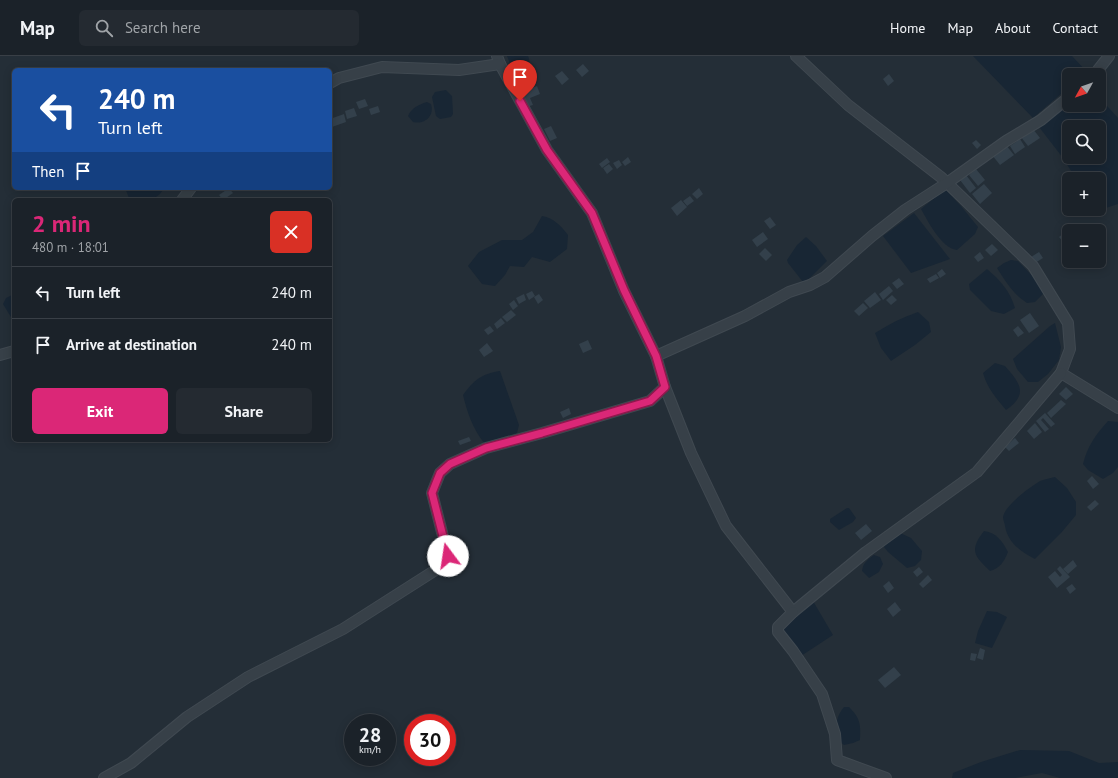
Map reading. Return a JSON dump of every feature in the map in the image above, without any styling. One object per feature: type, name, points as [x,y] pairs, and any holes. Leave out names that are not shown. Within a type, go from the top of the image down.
[{"type":"street","points":[[796,56],[848,105],[942,178],[1032,266],[1068,323],[1070,349],[1061,373],[977,472],[866,552],[793,612],[778,627],[778,632],[793,651],[822,694],[836,734],[837,760],[886,778]]},
{"type":"street","points":[[1100,68],[1109,56]]},
{"type":"street","points":[[332,82],[339,78],[382,67],[459,70],[499,60],[547,150],[592,213],[624,290],[656,356],[665,387],[691,453],[726,526],[793,612]]},
{"type":"street","points":[[656,356],[745,316],[789,292],[810,285],[825,277],[905,210],[947,183],[1006,141],[1041,120],[1062,103]]},
{"type":"street","points":[[0,355],[12,352]]},
{"type":"street","points":[[1061,373],[1118,408]]},
{"type":"street","points":[[104,778],[131,763],[187,718],[248,677],[343,629],[445,564],[448,556],[432,493],[440,473],[450,464],[486,448],[650,401],[665,387]]},
{"type":"water","points":[[507,56],[528,56],[530,63],[528,69],[524,73],[517,74],[513,71]]},
{"type":"water","points":[[973,56],[1072,56],[1083,68],[1062,68],[1062,93],[1033,118]]},
{"type":"water","points":[[446,90],[452,96],[453,114],[451,117],[440,119],[436,116],[432,97],[435,92]]},
{"type":"water","points":[[427,102],[431,104],[432,108],[428,119],[417,123],[413,122],[408,116],[409,113],[416,107]]},
{"type":"water","points":[[1106,105],[1118,118],[1118,204],[1106,208],[1106,172],[1072,172],[1067,164],[1106,164],[1106,120],[1062,120],[1062,157],[1039,127],[1062,106],[1062,112],[1106,112]]},
{"type":"water","points":[[126,190],[163,190],[154,198],[129,198]]},
{"type":"water","points":[[946,190],[978,227],[975,234],[957,250],[951,248],[940,239],[921,209]]},
{"type":"water","points":[[914,213],[950,259],[911,273],[883,236]]},
{"type":"water","points":[[542,216],[554,221],[568,235],[567,249],[550,262],[532,257],[524,267],[510,266],[505,275],[495,286],[482,284],[468,266],[479,252],[502,240],[522,240],[533,232]]},
{"type":"water","points":[[806,237],[816,246],[827,261],[809,279],[803,282],[787,260],[797,245]]},
{"type":"water","points":[[1011,260],[1018,261],[1041,285],[1045,292],[1035,302],[1027,303],[1018,296],[997,268]]},
{"type":"water","points":[[987,269],[1004,286],[1013,302],[1015,308],[1004,314],[991,311],[970,290],[969,284]]},
{"type":"water","points":[[12,295],[12,319],[3,304],[6,298]]},
{"type":"water","points":[[918,312],[929,322],[931,332],[891,361],[881,348],[875,333],[896,321]]},
{"type":"water","points":[[1055,323],[1061,347],[1059,360],[1048,374],[1038,382],[1028,382],[1017,369],[1013,359]]},
{"type":"water","points":[[995,363],[1005,366],[1015,378],[1020,388],[1018,399],[1006,410],[990,388],[983,373]]},
{"type":"water","points":[[500,371],[519,425],[517,433],[484,443],[471,420],[463,395],[478,378]]},
{"type":"water","points":[[1108,421],[1118,422],[1118,467],[1113,473],[1103,479],[1088,470],[1083,464],[1092,441]]},
{"type":"water","points":[[1055,477],[1067,488],[1076,502],[1076,515],[1061,533],[1035,559],[1020,550],[1012,542],[1007,532],[1003,517],[1008,507],[1024,492],[1040,481]]},
{"type":"water","points":[[849,508],[856,518],[853,522],[839,530],[830,522],[830,519]]},
{"type":"water","points":[[984,531],[989,532],[999,538],[1008,552],[1001,564],[990,571],[980,561],[975,552],[976,543]]},
{"type":"water","points":[[898,532],[911,538],[922,551],[921,560],[915,566],[907,568],[884,547]]},
{"type":"water","points":[[874,555],[880,557],[883,564],[879,572],[869,578],[862,571],[863,566],[869,558]]},
{"type":"water","points":[[813,601],[833,635],[801,656],[779,629]]},
{"type":"water","points":[[987,611],[997,612],[1007,617],[992,648],[975,643],[978,631]]},
{"type":"water","points":[[844,707],[849,707],[858,718],[860,725],[860,740],[844,745],[839,741],[837,720]]},
{"type":"water","points":[[1020,750],[1069,751],[1099,763],[1118,762],[1118,778],[1060,778],[1042,773],[1015,778],[952,778],[953,773],[981,762]]},
{"type":"building","points":[[583,64],[589,71],[582,77],[576,70]]},
{"type":"building","points":[[562,71],[569,79],[562,85],[555,76]]},
{"type":"building","points":[[889,74],[894,81],[888,86],[883,79]]},
{"type":"building","points":[[537,86],[540,94],[530,98],[533,105],[526,107],[521,92]]},
{"type":"building","points":[[365,99],[368,106],[359,109],[356,102]]},
{"type":"building","points":[[378,106],[380,112],[371,115],[369,109]]},
{"type":"building","points":[[354,108],[357,116],[347,119],[345,111]]},
{"type":"building","points":[[344,114],[346,122],[332,127],[332,118]]},
{"type":"building","points":[[551,126],[557,138],[550,141],[544,129]]},
{"type":"building","points":[[1033,129],[1040,138],[1028,146],[1021,137]]},
{"type":"building","points":[[1020,139],[1025,147],[1015,154],[1010,146]]},
{"type":"building","points":[[976,140],[981,145],[977,149],[972,143]]},
{"type":"building","points":[[1006,145],[1014,155],[1000,165],[992,155]]},
{"type":"building","points":[[628,157],[631,162],[625,166],[622,162]]},
{"type":"building","points":[[607,158],[610,162],[602,168],[599,164]]},
{"type":"building","points":[[619,160],[622,165],[617,169],[613,163]]},
{"type":"building","points":[[609,164],[613,169],[607,174],[603,168]]},
{"type":"building","points":[[976,169],[985,180],[978,186],[969,175]]},
{"type":"building","points":[[966,175],[976,188],[970,193],[960,180]]},
{"type":"building","points":[[984,184],[992,193],[980,204],[972,194]]},
{"type":"building","points":[[699,188],[703,194],[697,199],[692,194]]},
{"type":"building","points":[[226,190],[231,190],[233,193],[226,198],[221,198],[219,195]]},
{"type":"building","points":[[690,196],[694,201],[687,206],[683,201]]},
{"type":"building","points":[[681,200],[687,207],[677,216],[671,208]]},
{"type":"building","points":[[770,217],[776,225],[770,229],[764,221]]},
{"type":"building","points":[[763,232],[768,239],[757,247],[752,240]]},
{"type":"building","points":[[992,244],[998,250],[991,256],[985,250]]},
{"type":"building","points":[[765,248],[772,255],[766,261],[759,254]]},
{"type":"building","points":[[980,252],[984,258],[978,262],[974,257]]},
{"type":"building","points":[[1039,252],[1043,258],[1035,263],[1031,257]]},
{"type":"building","points":[[942,269],[946,274],[940,278],[937,273]]},
{"type":"building","points":[[936,274],[939,278],[930,283],[927,279]]},
{"type":"building","points":[[899,278],[904,284],[897,289],[892,283]]},
{"type":"building","points":[[889,286],[893,291],[883,300],[879,294]]},
{"type":"building","points":[[532,291],[535,296],[529,300],[526,294]]},
{"type":"building","points":[[875,292],[881,300],[870,308],[864,301]]},
{"type":"building","points":[[524,294],[526,300],[519,304],[516,298]]},
{"type":"building","points":[[539,294],[543,300],[538,304],[534,297]]},
{"type":"building","points":[[892,295],[897,300],[891,305],[886,300]]},
{"type":"building","points":[[514,300],[518,306],[513,310],[509,304]]},
{"type":"building","points":[[863,303],[868,308],[859,316],[854,311]]},
{"type":"building","points":[[511,310],[516,315],[507,322],[502,317]]},
{"type":"building","points":[[1030,313],[1039,326],[1029,333],[1020,320]]},
{"type":"building","points":[[501,318],[505,323],[497,329],[494,324]]},
{"type":"building","points":[[490,326],[494,331],[488,335],[484,330]]},
{"type":"building","points":[[1018,326],[1024,333],[1018,337],[1013,330]]},
{"type":"building","points":[[588,340],[592,349],[583,353],[579,344]]},
{"type":"building","points":[[487,343],[493,351],[484,357],[479,350]]},
{"type":"building","points":[[1066,387],[1073,394],[1066,400],[1059,394]]},
{"type":"building","points":[[1061,400],[1066,404],[1051,418],[1047,413]]},
{"type":"building","points":[[569,408],[571,414],[563,418],[560,412]]},
{"type":"building","points":[[1045,413],[1055,424],[1051,427],[1043,418],[1041,420],[1049,429],[1045,432],[1036,421]]},
{"type":"building","points":[[1035,423],[1042,432],[1034,439],[1027,431]]},
{"type":"building","points":[[469,437],[471,441],[460,445],[458,441]]},
{"type":"building","points":[[1015,438],[1019,443],[1009,451],[1005,447]]},
{"type":"building","points":[[1092,476],[1099,484],[1093,489],[1087,481]]},
{"type":"building","points":[[1095,500],[1099,504],[1091,511],[1087,507]]},
{"type":"building","points":[[866,524],[872,531],[861,540],[855,533]]},
{"type":"building","points":[[1073,560],[1077,566],[1068,574],[1063,569]]},
{"type":"building","points":[[1060,566],[1070,577],[1057,588],[1048,577],[1055,571],[1060,577],[1062,575],[1057,569]]},
{"type":"building","points":[[919,567],[923,572],[917,577],[913,572]]},
{"type":"building","points":[[928,575],[932,580],[923,588],[919,584]]},
{"type":"building","points":[[889,581],[894,588],[888,593],[883,586]]},
{"type":"building","points":[[1072,584],[1076,589],[1070,594],[1066,588]]},
{"type":"building","points":[[895,602],[901,610],[893,617],[887,609]]},
{"type":"building","points":[[980,648],[985,650],[983,660],[977,658]]},
{"type":"building","points":[[971,653],[977,654],[975,661],[970,660]]},
{"type":"building","points":[[894,667],[901,675],[885,688],[878,680]]},
{"type":"route","points":[[448,556],[432,493],[440,473],[450,464],[486,448],[650,401],[665,387],[656,356],[624,290],[592,213],[547,150],[520,101]]}]
